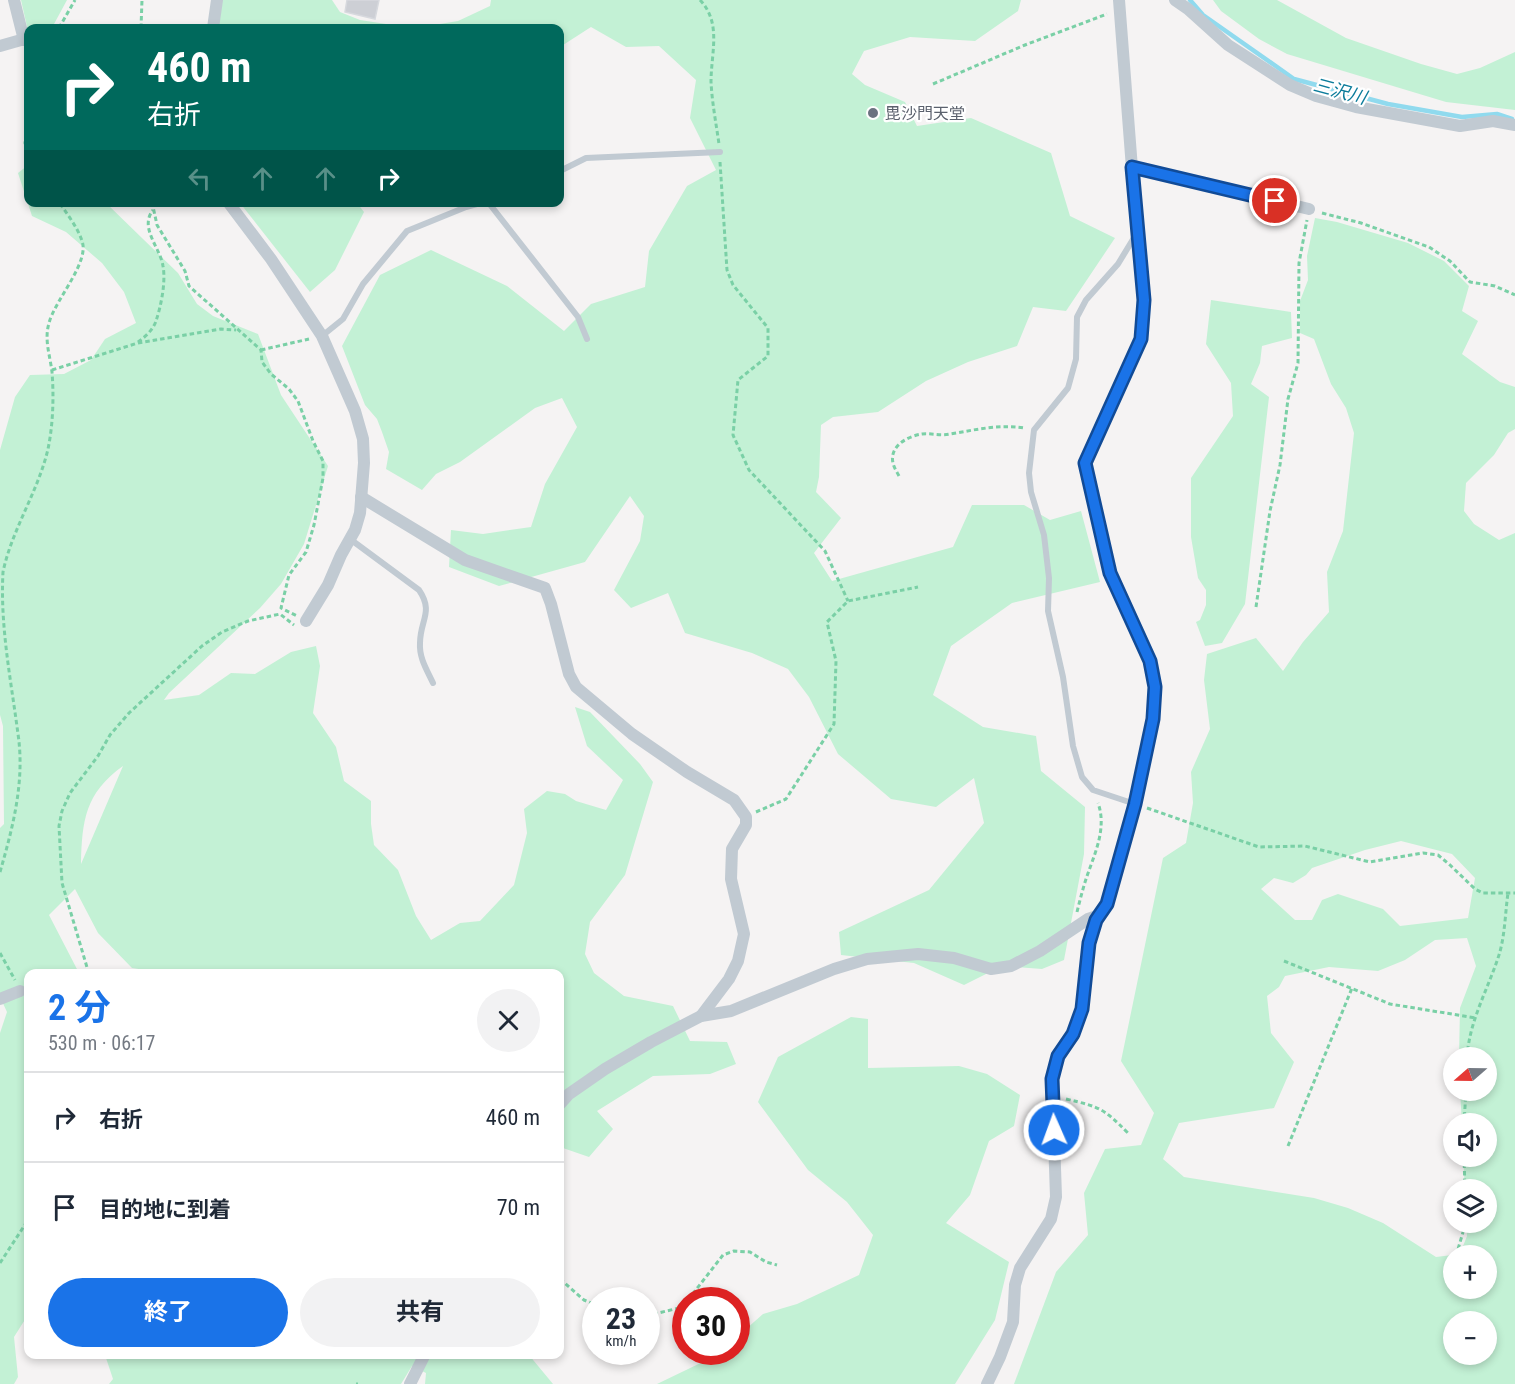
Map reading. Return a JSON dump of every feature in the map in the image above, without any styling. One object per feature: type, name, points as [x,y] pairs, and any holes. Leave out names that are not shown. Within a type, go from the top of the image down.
[{"type":"street","points":[[14,0],[24,32]]},
{"type":"street","points":[[214,24],[217,0]]},
{"type":"street","points":[[1174,0],[1188,9],[1228,45],[1290,85],[1316,96],[1356,107],[1460,126],[1493,121],[1515,125]]},
{"type":"street","points":[[987,1384],[1013,1322],[1015,1285],[1020,1268],[1051,1219],[1056,1197],[1052,1079],[1058,1056],[1073,1034],[1082,1009],[1089,943],[1096,920],[1107,904],[1135,804],[1153,719],[1155,687],[1150,661],[1110,573],[1085,463],[1141,339],[1144,300],[1119,4]]},
{"type":"street","points":[[0,46],[24,40]]},
{"type":"street","points":[[1132,167],[1309,209]]},
{"type":"street","points":[[232,207],[322,336],[355,411],[363,439],[364,463],[360,513],[328,585],[306,621]]},
{"type":"street","points":[[361,497],[465,560],[545,588],[569,674],[576,687],[632,734],[687,772],[734,800],[746,817],[746,825],[732,849],[731,856],[731,879],[744,934],[740,952],[729,980],[701,1016]]},
{"type":"street","points":[[564,1100],[605,1069],[701,1016],[731,1011],[834,969],[867,959],[918,954],[954,958],[991,969],[1011,966],[1040,951],[1088,919],[1100,915]]},
{"type":"street","points":[[0,999],[20,991]]},
{"type":"street","points":[[410,1384],[422,1359]]},
{"type":"lane","points":[[564,169],[586,158],[720,152]]},
{"type":"lane","points":[[322,336],[343,319],[363,284],[407,231],[466,207]]},
{"type":"lane","points":[[492,207],[578,317],[587,339]]},
{"type":"lane","points":[[1135,804],[1093,790],[1082,777],[1073,746],[1063,677],[1048,611],[1050,578],[1044,535],[1031,492],[1029,473],[1034,430],[1068,388],[1076,358],[1077,317],[1086,300],[1118,264],[1137,233]]},
{"type":"lane","points":[[350,539],[419,590],[426,600],[427,613],[420,642],[421,657],[433,683]]},
{"type":"path","points":[[61,24],[75,0]]},
{"type":"path","points":[[141,24],[142,0]]},
{"type":"path","points":[[700,0],[706,6],[715,28],[711,83],[720,152],[727,270],[733,285],[768,328],[768,356],[738,380],[733,435],[749,470],[825,551],[848,601]]},
{"type":"path","points":[[933,84],[1119,4]]},
{"type":"path","points":[[0,872],[10,837],[20,777],[18,735],[2,643],[0,607],[3,573],[12,542],[32,498],[48,449],[53,393],[46,344],[49,324],[59,299],[80,266],[83,254],[83,243],[62,207]]},
{"type":"path","points":[[153,207],[157,225],[184,271],[189,286],[261,350],[262,362],[298,400],[323,461],[323,478],[314,525],[306,552],[290,575],[281,608],[306,621]]},
{"type":"path","points":[[1256,607],[1270,511],[1280,465],[1288,399],[1298,363],[1299,263],[1309,209],[1361,223],[1429,247],[1450,261],[1470,282],[1495,286],[1515,295]]},
{"type":"path","points":[[138,343],[148,335],[156,323],[164,278],[163,265],[147,226],[148,216],[153,210]]},
{"type":"path","points":[[51,370],[138,343],[221,329],[238,330]]},
{"type":"path","points":[[261,350],[322,336]]},
{"type":"path","points":[[899,476],[893,463],[894,453],[898,445],[910,438],[923,434],[946,435],[997,426],[1034,430]]},
{"type":"path","points":[[746,817],[786,799],[834,723],[836,662],[826,622],[848,601],[918,587]]},
{"type":"path","points":[[87,969],[62,883],[59,826],[62,811],[70,793],[98,756],[110,735],[129,713],[202,646],[222,632],[280,614],[294,625],[306,621]]},
{"type":"path","points":[[1074,929],[1082,891],[1097,854],[1101,831],[1100,807],[1093,790]]},
{"type":"path","points":[[1135,804],[1259,847],[1305,846],[1370,862],[1424,853],[1438,855],[1475,890],[1483,893],[1515,893]]},
{"type":"path","points":[[1468,1047],[1499,956],[1508,893]]},
{"type":"path","points":[[1284,961],[1390,1004],[1476,1018]]},
{"type":"path","points":[[1288,1146],[1352,988]]},
{"type":"path","points":[[1053,1096],[1096,1106],[1109,1114],[1128,1133]]},
{"type":"path","points":[[0,1263],[24,1226]]},
{"type":"path","points":[[698,1287],[723,1255],[734,1251],[750,1252],[766,1262],[777,1265]]},
{"type":"path","points":[[564,1282],[582,1298]]},
{"type":"green space","points":[[21,0],[67,0],[54,24],[26,24]]},
{"type":"green space","points":[[222,0],[332,0],[340,12],[360,20],[386,24],[213,24]]},
{"type":"green space","points":[[491,0],[1021,0],[1018,11],[975,41],[910,37],[864,51],[852,74],[865,85],[905,102],[917,126],[971,118],[1051,153],[1070,216],[1115,238],[1066,311],[1033,307],[1017,346],[968,362],[926,381],[878,412],[833,417],[821,425],[819,477],[816,492],[841,518],[814,553],[832,581],[953,547],[972,505],[1024,505],[1050,520],[1081,511],[1100,582],[1012,603],[951,646],[933,695],[983,727],[1036,736],[1041,771],[1085,807],[1084,854],[1064,960],[1042,969],[1002,966],[964,985],[914,963],[841,955],[839,932],[929,890],[984,823],[974,778],[936,807],[891,799],[838,754],[809,697],[788,669],[752,653],[685,633],[668,593],[631,608],[614,590],[640,541],[644,516],[630,496],[585,562],[499,586],[449,567],[451,530],[483,534],[531,527],[545,484],[577,427],[562,398],[535,408],[460,462],[436,474],[422,490],[386,469],[389,452],[382,432],[377,419],[365,405],[342,346],[380,275],[431,250],[507,286],[564,331],[591,304],[645,287],[649,251],[687,186],[716,170],[690,118],[696,80],[659,46],[626,47],[591,27],[564,44],[564,24],[440,24],[458,21],[490,6]]},
{"type":"green space","points":[[1213,0],[1277,0],[1346,38],[1457,74],[1480,68],[1515,52],[1515,110],[1446,102],[1287,54],[1259,39],[1221,11]]},
{"type":"green space","points":[[24,168],[24,191],[18,173]]},
{"type":"green space","points":[[29,207],[110,207],[178,273],[197,304],[213,316],[258,334],[281,395],[328,466],[304,544],[281,584],[260,608],[164,700],[199,695],[231,673],[255,674],[291,652],[316,646],[320,666],[313,713],[336,747],[344,781],[371,801],[374,845],[398,870],[416,916],[431,940],[460,923],[480,921],[514,885],[527,833],[524,809],[547,791],[565,794],[576,801],[606,810],[623,780],[587,746],[575,707],[590,712],[640,764],[653,782],[625,875],[590,922],[585,954],[594,973],[624,996],[673,1006],[690,1041],[727,1042],[736,1064],[710,1074],[653,1076],[597,1111],[613,1129],[589,1157],[564,1148],[564,969],[132,968],[98,933],[75,889],[49,915],[77,969],[24,969],[24,1321],[14,1337],[18,1377],[14,1384],[0,1384],[0,1033],[7,1012],[0,997],[0,828],[4,824],[3,726],[0,715],[0,450],[15,397],[30,375],[64,374],[91,360],[105,339],[136,323],[124,292],[102,263],[66,232],[32,216]],"holes":[[[123,766],[81,864],[83,834],[88,809],[93,798],[110,776]]]},
{"type":"green space","points":[[243,207],[360,207],[364,212],[335,270],[310,292]]},
{"type":"green space","points":[[1315,218],[1337,222],[1408,243],[1444,261],[1469,286],[1462,311],[1478,321],[1462,354],[1500,382],[1515,387],[1515,429],[1508,433],[1494,455],[1466,483],[1464,511],[1474,524],[1499,540],[1515,533],[1515,1384],[1014,1384],[1056,1272],[1088,1235],[1084,1193],[1105,1149],[1141,1145],[1154,1113],[1121,1061],[1163,858],[1186,843],[1193,803],[1191,772],[1210,729],[1204,680],[1207,654],[1256,638],[1283,671],[1303,642],[1329,612],[1327,572],[1343,531],[1354,433],[1346,408],[1331,384],[1314,339],[1300,333],[1300,301],[1308,280],[1307,256]],"holes":[[[1401,841],[1452,854],[1475,878],[1468,918],[1400,926],[1383,909],[1338,894],[1322,900],[1312,920],[1295,920],[1261,889],[1274,878],[1293,883],[1312,868],[1365,850]],[[1467,938],[1476,966],[1460,1008],[1459,1047],[1497,1047],[1497,1101],[1461,1101],[1461,1113],[1497,1113],[1497,1167],[1464,1167],[1464,1179],[1497,1179],[1497,1233],[1467,1233],[1464,1245],[1497,1245],[1497,1299],[1443,1299],[1443,1256],[1436,1257],[1383,1223],[1348,1208],[1314,1198],[1184,1177],[1163,1159],[1179,1123],[1274,1108],[1294,1062],[1271,1033],[1267,996],[1279,987],[1285,976],[1329,967],[1378,971],[1405,960],[1435,940]]]},
{"type":"green space","points":[[1211,300],[1291,312],[1292,338],[1262,346],[1260,363],[1251,384],[1269,397],[1245,604],[1222,643],[1205,646],[1196,622],[1200,620],[1206,605],[1206,590],[1198,578],[1191,537],[1191,478],[1233,416],[1231,383],[1206,344]]},
{"type":"green space","points":[[851,1017],[868,1019],[868,1068],[959,1066],[987,1074],[1020,1095],[1014,1126],[989,1141],[970,1195],[946,1223],[1009,1262],[995,1320],[955,1384],[657,1384],[696,1365],[750,1365],[750,1326],[763,1314],[797,1304],[859,1275],[873,1235],[847,1202],[808,1170],[758,1102],[778,1057]]},
{"type":"green space","points":[[106,1359],[532,1359],[553,1384],[425,1384],[426,1373],[412,1366],[401,1384],[109,1384],[113,1379]]},
{"type":"building","points":[[347,0],[379,0],[375,19],[345,12]]},
{"type":"waterway","name":"三沢川","points":[[1190,0],[1203,15],[1294,79],[1388,104],[1462,117],[1497,114],[1512,119]]},
{"type":"place","name":"毘沙門天堂","points":[[873,113]]},
{"type":"route","points":[[1054,1130],[1052,1079],[1058,1056],[1073,1034],[1082,1009],[1089,943],[1096,920],[1107,904],[1135,804],[1153,719],[1155,687],[1150,661],[1110,573],[1085,463],[1141,339],[1144,300],[1132,167],[1275,201]]}]
